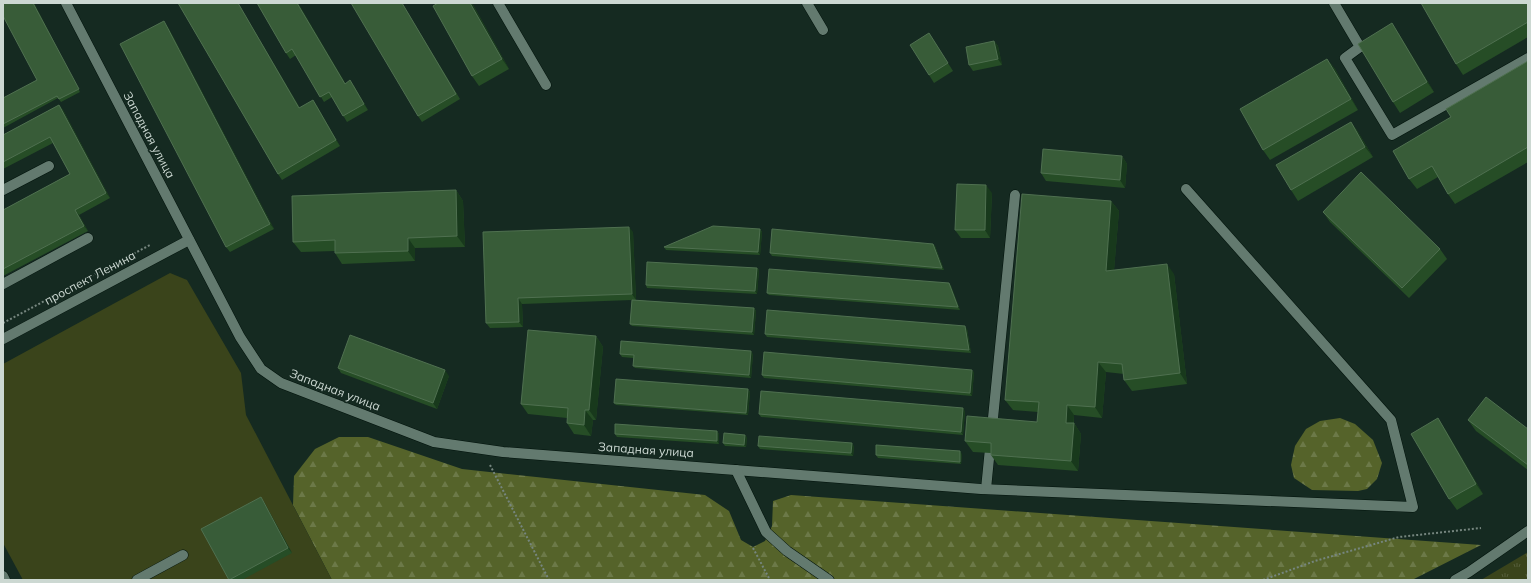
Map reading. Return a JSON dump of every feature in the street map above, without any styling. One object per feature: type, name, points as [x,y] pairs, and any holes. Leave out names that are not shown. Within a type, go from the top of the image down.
[{"type":"street","name":"Западная улица","points":[[66,3],[189,240],[244,343],[261,369],[281,383],[434,442],[503,452],[986,489],[1412,507],[1391,420],[1186,189]]},
{"type":"street","points":[[498,3],[546,85]]},
{"type":"street","points":[[807,3],[823,30]]},
{"type":"street","points":[[1334,3],[1360,47],[1345,58],[1392,135],[1528,58]]},
{"type":"street","points":[[3,190],[49,166]]},
{"type":"street","points":[[986,489],[1015,195]]},
{"type":"street","points":[[3,284],[88,238]]},
{"type":"street","name":"проспект Ленина","points":[[3,339],[189,240]]},
{"type":"street","points":[[736,470],[766,532],[787,551],[829,580]]},
{"type":"street","points":[[1455,580],[1528,531]]},
{"type":"street","points":[[137,580],[183,555]]},
{"type":"street","points":[[3,576],[5,580]]},
{"type":"path","points":[[3,322],[150,245]]},
{"type":"path","points":[[490,465],[549,580]]},
{"type":"path","points":[[1263,580],[1314,561],[1399,537],[1481,528]]},
{"type":"path","points":[[753,548],[770,580]]},
{"type":"green space","points":[[170,273],[187,280],[241,373],[246,415],[332,580],[23,580],[3,543],[3,364]]},
{"type":"green space","points":[[1340,418],[1355,424],[1373,440],[1382,463],[1377,479],[1367,489],[1358,491],[1312,490],[1294,478],[1291,465],[1295,446],[1306,429],[1320,421]]},
{"type":"green space","points":[[339,437],[368,437],[462,469],[705,495],[729,511],[741,540],[753,547],[765,541],[772,526],[773,501],[791,495],[1481,545],[1412,580],[332,580],[293,505],[294,476],[315,449]]},
{"type":"green space","points":[[1528,552],[1528,580],[1481,580]]},
{"type":"building","points":[[3,3],[33,3],[79,89],[59,99],[57,96],[3,124],[3,98],[37,80],[3,16]]},
{"type":"building","points":[[178,3],[238,3],[299,108],[313,100],[336,140],[278,174]]},
{"type":"building","points":[[257,3],[297,3],[345,84],[350,80],[364,104],[343,116],[329,92],[320,97],[292,49],[286,53]]},
{"type":"building","points":[[351,3],[402,3],[456,94],[418,116]]},
{"type":"building","points":[[438,3],[470,3],[502,59],[472,76],[433,6]]},
{"type":"building","points":[[1421,3],[1528,3],[1528,22],[1456,64]]},
{"type":"building","points":[[164,21],[270,224],[226,247],[120,44]]},
{"type":"building","points":[[1392,23],[1427,82],[1393,102],[1358,44]]},
{"type":"building","points":[[929,33],[948,63],[929,75],[910,45]]},
{"type":"building","points":[[994,41],[998,59],[969,65],[966,47]]},
{"type":"building","points":[[1327,59],[1351,99],[1263,150],[1240,109]]},
{"type":"building","points":[[1528,61],[1528,147],[1448,194],[1432,166],[1409,179],[1393,151],[1451,117],[1446,109]]},
{"type":"building","points":[[59,105],[106,193],[75,210],[84,226],[3,269],[3,210],[70,174],[50,137],[3,162],[3,135]]},
{"type":"building","points":[[1351,122],[1365,147],[1291,190],[1276,165]]},
{"type":"building","points":[[1043,149],[1122,156],[1120,180],[1041,173]]},
{"type":"building","points":[[1361,172],[1440,249],[1402,288],[1323,212]]},
{"type":"building","points":[[957,184],[986,185],[985,230],[955,230]]},
{"type":"building","points":[[456,190],[457,236],[408,238],[408,251],[335,253],[335,240],[293,242],[292,196]]},
{"type":"building","points":[[1022,194],[1111,201],[1106,271],[1167,264],[1180,373],[1124,380],[1122,364],[1098,362],[1095,407],[1067,405],[1066,423],[1074,423],[1071,461],[991,455],[991,443],[965,441],[967,416],[1037,422],[1039,402],[1005,400]]},
{"type":"building","points":[[713,226],[760,229],[758,252],[664,247]]},
{"type":"building","points":[[629,227],[632,294],[518,298],[519,322],[486,323],[483,232]]},
{"type":"building","points":[[772,229],[933,244],[942,268],[770,253]]},
{"type":"building","points":[[647,262],[757,268],[755,291],[646,285]]},
{"type":"building","points":[[769,269],[949,283],[958,307],[767,293]]},
{"type":"building","points":[[632,300],[754,308],[752,332],[630,324]]},
{"type":"building","points":[[767,310],[965,326],[969,350],[765,334]]},
{"type":"building","points":[[528,330],[596,336],[589,410],[585,410],[584,425],[567,423],[568,408],[521,404]]},
{"type":"building","points":[[350,335],[445,370],[433,403],[338,368]]},
{"type":"building","points":[[621,341],[751,351],[749,375],[633,366],[634,355],[620,354]]},
{"type":"building","points":[[764,352],[972,370],[970,393],[762,375]]},
{"type":"building","points":[[616,379],[748,389],[746,413],[614,403]]},
{"type":"building","points":[[761,391],[963,408],[961,432],[759,414]]},
{"type":"building","points":[[1486,397],[1528,429],[1528,465],[1468,420]]},
{"type":"building","points":[[1438,418],[1476,484],[1449,499],[1411,434]]},
{"type":"building","points":[[615,424],[717,431],[717,441],[615,434]]},
{"type":"building","points":[[724,433],[745,435],[744,445],[723,443]]},
{"type":"building","points":[[759,436],[852,443],[851,453],[758,446]]},
{"type":"building","points":[[876,445],[960,451],[960,462],[876,455]]},
{"type":"building","points":[[261,497],[288,548],[229,580],[201,529]]}]
